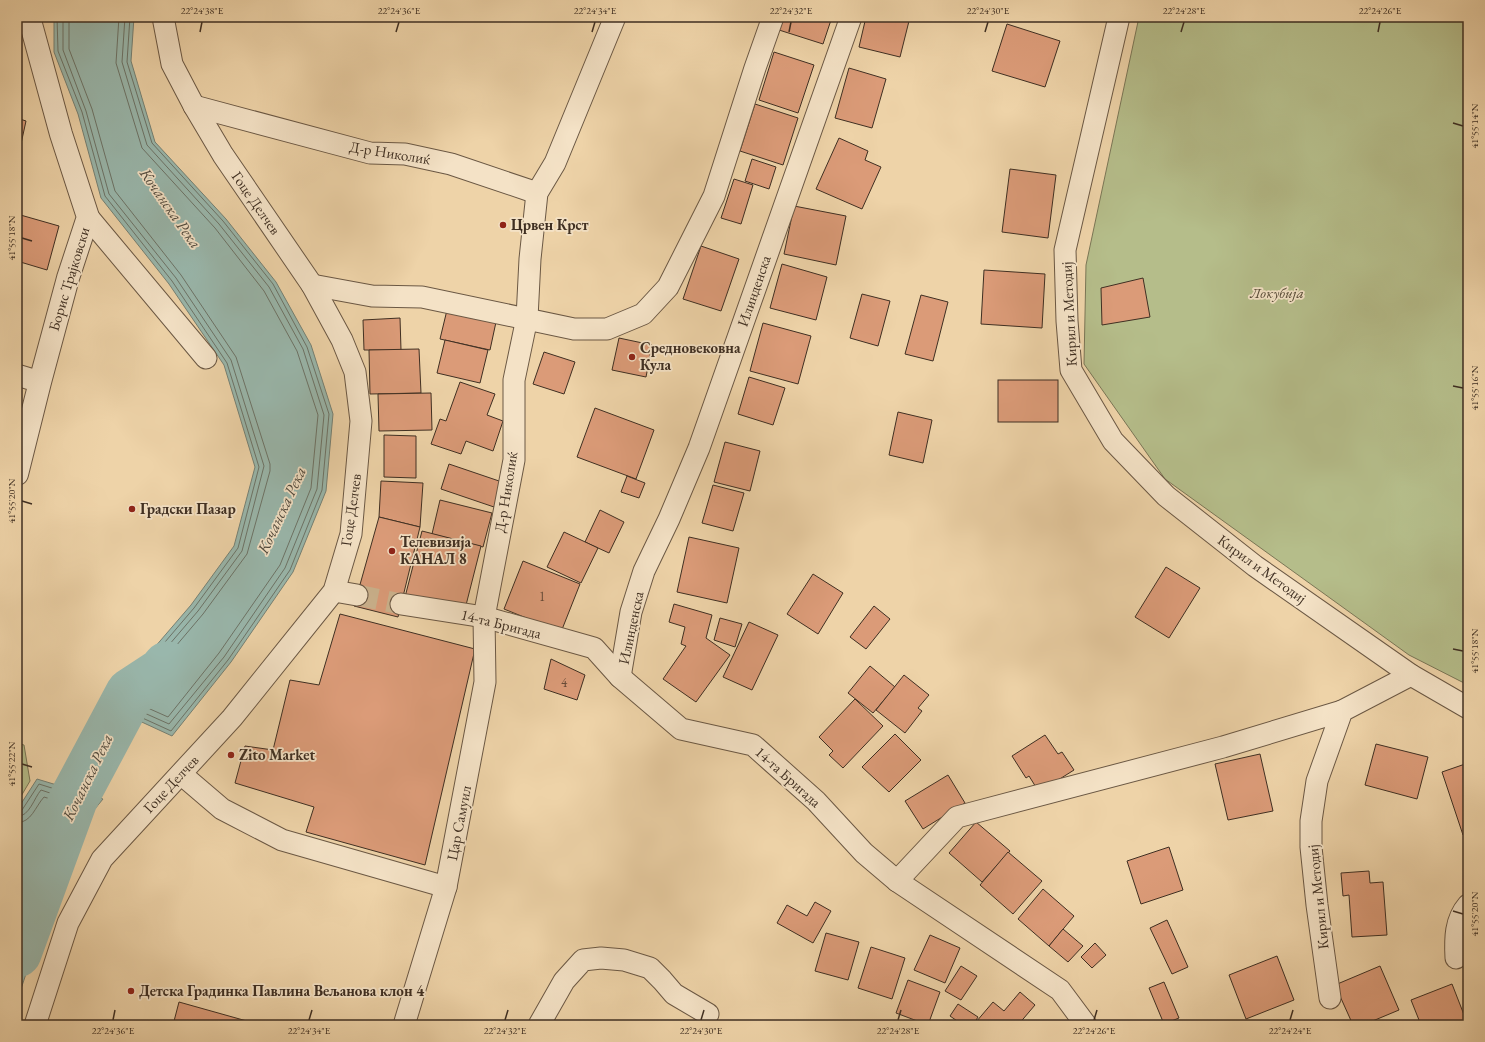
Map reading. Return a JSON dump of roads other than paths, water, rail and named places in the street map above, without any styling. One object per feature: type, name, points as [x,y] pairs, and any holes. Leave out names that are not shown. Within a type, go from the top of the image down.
[{"type":"street","name":"Борис Трајковски","points":[[17,474],[68,278],[88,217],[61,134],[29,17]]},
{"type":"street","name":"Гоце Делчев","points":[[35,1025],[68,923],[102,859],[232,718],[334,591],[351,534],[361,421],[355,372],[342,340],[312,284],[223,155],[194,106],[172,64],[163,17]]},
{"type":"street","name":"Д-р Николиќ","points":[[484,617],[514,460],[514,380],[527,318],[530,259],[537,193],[555,163],[615,17]]},
{"type":"street","points":[[312,284],[372,296],[422,297],[574,329],[607,329],[643,314],[668,287],[714,196],[773,17]]},
{"type":"street","name":"Илинденска","points":[[620,677],[631,612],[644,571],[669,519],[698,448],[851,17]]},
{"type":"street","name":"Кирил и Методиј","points":[[1119,17],[1065,250],[1067,321],[1071,370],[1113,441],[1166,496],[1255,566],[1411,675],[1468,708]]},
{"type":"street","name":"Д-р Николиќ","points":[[194,106],[370,153],[405,154],[451,164],[537,193]]},
{"type":"street","points":[[88,217],[206,358]]},
{"type":"street","points":[[17,375],[40,382]]},
{"type":"street","points":[[334,591],[357,595]]},
{"type":"street","name":"14-та Бригада","points":[[401,604],[484,617],[594,648],[620,677],[681,729],[753,746],[816,801],[864,853],[897,881],[1060,990],[1086,1025]]},
{"type":"street","name":"Цар Самуил","points":[[404,1025],[446,886],[485,682],[484,617]]},
{"type":"street","points":[[897,881],[957,817],[1223,747],[1342,711],[1411,675]]},
{"type":"street","name":"Кирил и Методиј","points":[[1330,998],[1317,905],[1311,847],[1311,821],[1317,781],[1342,711]]},
{"type":"street","points":[[181,774],[222,809],[282,840],[446,886]]},
{"type":"street","points":[[1456,958],[1455,933],[1463,911],[1468,905]]},
{"type":"street","points":[[539,1025],[564,981],[573,970],[583,960],[602,958],[624,960],[650,968],[674,994],[708,1014]]},
{"type":"water","points":[[54,17],[134,17],[131,61],[155,142],[226,219],[276,282],[311,345],[333,414],[326,491],[293,572],[231,662],[172,736],[105,705],[191,605],[234,546],[255,467],[224,365],[169,284],[101,198],[78,114],[54,52]]},
{"type":"water","points":[[37,779],[103,799],[71,838],[17,1001],[17,810]]},
{"type":"waterway","name":"Кочанска Река","points":[[17,953],[73,800],[130,693],[162,672],[167,666]]},
{"type":"tunnel","points":[[357,595],[401,604]]},
{"type":"place","name":"Црвен Крст","points":[[503,225]]},
{"type":"place","name":"Средновековна Кула","points":[[632,357]]},
{"type":"place","name":"Градски Пазар","points":[[132,509]]},
{"type":"place","name":"Телевизија КАНАЛ 8","points":[[392,551]]},
{"type":"place","name":"Zito Market","points":[[231,755]]},
{"type":"place","name":"Детска Градинка Павлина Вељанова клон 4","points":[[131,991]]},
{"type":"park label","name":"Локубија","points":[[1277,293]]}]
